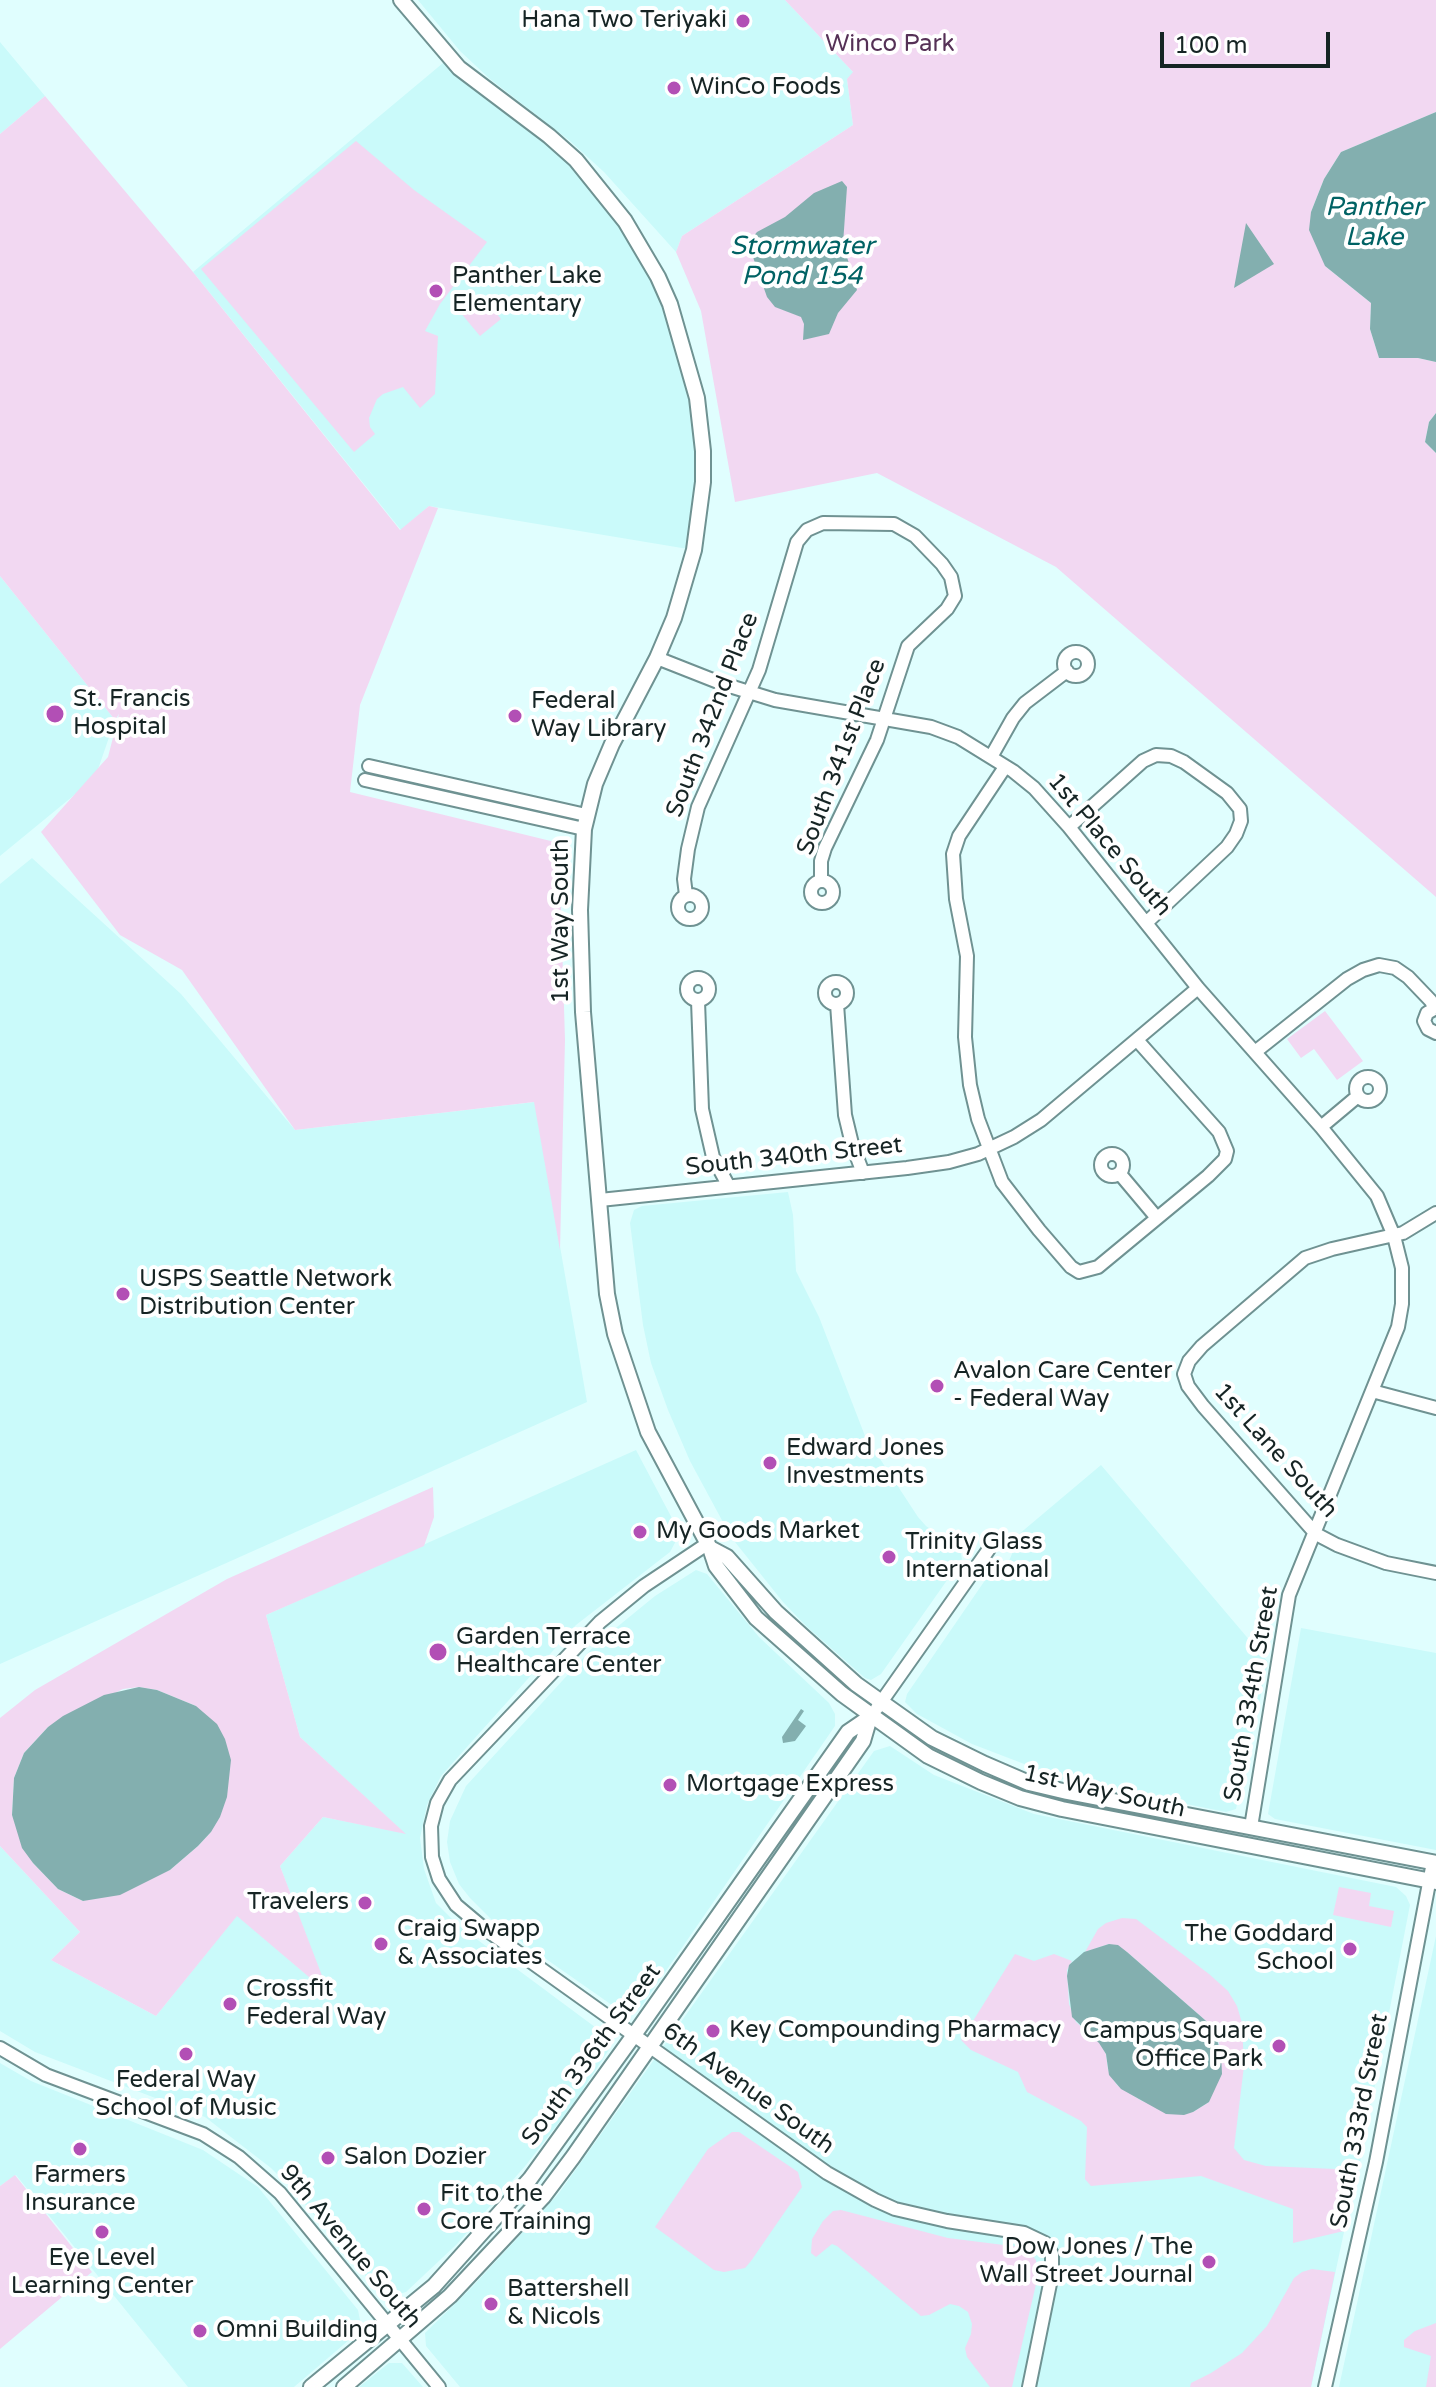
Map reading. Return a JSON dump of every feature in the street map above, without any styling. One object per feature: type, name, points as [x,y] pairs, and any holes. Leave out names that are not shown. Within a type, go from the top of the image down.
[{"type":"main road","name":"1st Way South","points":[[401,0],[459,68],[549,136],[592,178],[636,236],[658,277],[692,373],[701,424],[703,482],[694,550],[674,618],[657,658],[602,765],[585,822],[580,910],[583,1012],[607,1294],[628,1376],[648,1432],[716,1566],[756,1618],[870,1717],[928,1756],[1020,1798],[1432,1882]]},
{"type":"main road","name":"1st Way South","points":[[708,1546],[727,1557],[776,1612],[880,1703],[932,1738],[1029,1783],[1434,1863]]},
{"type":"main road","name":"South 336th Street","points":[[311,2387],[417,2302],[457,2263],[513,2199],[554,2147],[848,1732],[870,1717]]},
{"type":"main road","name":"South 336th Street","points":[[344,2387],[482,2264],[543,2197],[863,1741],[870,1717]]},
{"type":"street","name":"South 342nd Place","points":[[686,895],[684,879],[688,849],[698,807],[759,670],[800,536],[810,527],[823,523],[874,522]]},
{"type":"street","name":"South 341st Place","points":[[821,881],[821,861],[832,829],[886,717],[908,646],[953,603],[955,589],[951,577],[915,536],[894,524],[874,522]]},
{"type":"street","name":"1st Place South","points":[[657,658],[749,692],[799,705],[886,717],[944,731],[991,757],[1034,788],[1198,988],[1321,1127],[1377,1196],[1394,1236],[1402,1268],[1402,1304],[1392,1346],[1372,1391]]},
{"type":"street","points":[[991,757],[1025,703],[1067,671]]},
{"type":"street","points":[[1069,827],[1143,761],[1156,755],[1171,756],[1184,762],[1227,793],[1240,809],[1241,821],[1227,847],[1146,923]]},
{"type":"street","points":[[369,766],[585,822]]},
{"type":"street","points":[[1005,767],[959,836],[952,864],[967,956],[965,1037],[970,1085],[1002,1182],[1071,1267],[1079,1272],[1089,1272],[1098,1267],[1225,1159],[1227,1151],[1219,1132],[1137,1040]]},
{"type":"street","points":[[365,780],[585,822]]},
{"type":"street","points":[[1255,1052],[1347,979],[1379,965],[1395,968],[1431,1001],[1435,1008],[1427,1013],[1424,1021],[1428,1029],[1436,1033]]},
{"type":"street","name":"South 340th Street","points":[[600,1200],[949,1162],[989,1149],[1041,1120],[1198,988]]},
{"type":"street","points":[[698,1001],[702,1109],[713,1157],[728,1185]]},
{"type":"street","points":[[837,1004],[845,1115],[863,1173]]},
{"type":"street","points":[[1321,1127],[1358,1096]]},
{"type":"street","points":[[1120,1174],[1157,1218]]},
{"type":"street","points":[[1394,1236],[1415,1228],[1436,1213]]},
{"type":"street","name":"1st Lane South","points":[[1394,1236],[1317,1253],[1297,1263],[1196,1352],[1184,1374],[1188,1386],[1203,1406],[1316,1534],[1386,1563],[1436,1573]]},
{"type":"street","points":[[1372,1391],[1436,1408]]},
{"type":"street","name":"South 334th Street","points":[[1251,1827],[1289,1595],[1372,1391]]},
{"type":"street","name":"6th Avenue South","points":[[708,1546],[644,1586],[600,1622],[450,1780],[433,1816],[432,1857],[439,1879],[456,1905],[827,2173],[895,2209],[1024,2233],[1040,2239],[1052,2254],[1052,2274],[1029,2387]]},
{"type":"street","name":"South 336th Street","points":[[870,1717],[989,1549]]},
{"type":"street","name":"South 333rd Street","points":[[1325,2387],[1376,2162],[1434,1863]]},
{"type":"street","name":"9th Avenue South","points":[[0,2048],[46,2075],[193,2130],[232,2152],[280,2193],[439,2387]]},
{"type":"shaded area","points":[[418,0],[785,0],[854,73],[847,79],[853,125],[682,236],[676,252],[604,172],[460,51]]},
{"type":"shaded area","points":[[0,42],[45,96],[0,134]]},
{"type":"shaded area","name":"Panther Lake Elementary","points":[[449,58],[564,148],[658,277],[701,424],[694,550],[429,506],[401,530],[193,272]]},
{"type":"shaded area","name":"St. Francis Hospital","points":[[0,576],[115,720],[95,778],[0,856]]},
{"type":"shaded area","name":"USPS Seattle Network Distribution Center","points":[[32,858],[181,994],[295,1130],[535,1102],[587,1402],[0,1664],[0,884]]},
{"type":"shaded area","points":[[788,1192],[793,1215],[796,1271],[819,1317],[865,1436],[918,1517],[959,1549],[962,1559],[881,1674],[871,1680],[807,1627],[731,1537],[690,1461],[668,1410],[651,1363],[643,1325],[630,1223],[634,1210],[642,1206]]},
{"type":"shaded area","points":[[636,1450],[675,1524],[677,1539],[670,1552],[576,1625],[441,1776],[427,1805],[420,1838],[424,1869],[436,1903],[459,1926],[603,2033],[610,2040],[610,2048],[575,2102],[526,2165],[457,2244],[406,2292],[385,2294],[374,2286],[271,2168],[205,2117],[35,2052],[0,2031],[0,1846],[80,1932],[51,1960],[156,2016],[237,1915],[327,1992],[280,1866],[323,1817],[404,1833],[300,1737],[266,1615]]},
{"type":"shaded area","points":[[1101,1465],[1268,1662],[1236,1809],[1226,1812],[1066,1780],[972,1744],[917,1714],[905,1702],[907,1694],[990,1573],[1009,1561],[1014,1549],[1012,1540]]},
{"type":"shaded area","points":[[696,1570],[707,1574],[759,1637],[829,1703],[835,1714],[835,1726],[641,2007],[628,2014],[496,1924],[470,1898],[459,1884],[450,1862],[447,1842],[450,1821],[466,1786],[595,1645],[655,1596]]},
{"type":"shaded area","points":[[1301,1628],[1436,1653],[1436,1850],[1275,1819],[1268,1814]]},
{"type":"shaded area","points":[[890,1746],[934,1775],[1034,1814],[1396,1887],[1406,1896],[1410,1905],[1348,2224],[1311,2387],[460,2387],[426,2346],[425,2333],[559,2193],[874,1751]]},
{"type":"shaded area","points":[[1436,1936],[1436,2387],[1339,2387]]},
{"type":"shaded area","points":[[0,2063],[31,2081],[203,2150],[258,2187],[358,2310],[361,2325],[356,2334],[294,2387],[188,2387],[16,2175],[0,2186]]},
{"type":"shaded area","points":[[389,2363],[402,2363],[423,2387],[359,2387]]},
{"type":"green space","name":"Winco Park","points":[[785,0],[1436,0],[1436,112],[1341,152],[1324,179],[1311,212],[1325,266],[1371,303],[1370,329],[1379,358],[1418,358],[1436,362],[1436,413],[1429,422],[1425,442],[1436,453],[1436,897],[1056,567],[877,473],[735,502],[701,311],[676,252],[682,236],[853,125],[847,79],[853,72]]},
{"type":"green space","points":[[45,96],[193,272],[400,530],[429,506],[438,508],[360,705],[350,792],[559,843],[565,1040],[560,1250],[534,1102],[295,1130],[182,970],[120,935],[41,832],[108,757],[119,714],[115,720],[0,576],[0,134]]},
{"type":"green space","points":[[356,141],[414,190],[487,242],[440,304],[425,331],[438,336],[435,394],[420,408],[403,387],[383,394],[377,399],[369,418],[375,434],[354,452],[201,269]]},
{"type":"green space","points":[[481,295],[501,319],[480,336],[460,312]]},
{"type":"green space","points":[[1325,1011],[1363,1061],[1337,1080],[1314,1049],[1301,1058],[1287,1039]]},
{"type":"green space","points":[[433,1487],[434,1517],[424,1546],[266,1615],[300,1737],[406,1834],[323,1817],[280,1866],[329,1994],[237,1916],[156,2016],[51,1960],[80,1932],[0,1846],[0,1718],[35,1690],[227,1579]],"holes":[[[139,1687],[157,1690],[196,1706],[211,1832],[170,1870],[83,1901],[58,1889],[33,1863],[12,1815],[14,1778],[24,1753],[48,1727],[123,1689]]]},
{"type":"green space","points":[[1339,1887],[1371,1893],[1369,1906],[1394,1911],[1391,1927],[1333,1915]]},
{"type":"green space","points":[[1122,1918],[1136,1919],[1209,1974],[1228,1991],[1237,2006],[1242,2023],[1244,2066],[1234,2148],[1244,2160],[1266,2166],[1359,2170],[1344,2231],[1293,2243],[1293,2209],[1201,2176],[1091,2186],[1085,2179],[1087,2127],[1027,2092],[1018,2072],[971,2050],[961,2040],[1015,1954],[1034,1961],[1054,1954],[1072,1961],[1067,1970],[1069,2004],[1076,2022],[1100,2043],[1106,2054],[1108,2070],[1117,2085],[1142,2101],[1193,2112],[1209,2102],[1219,2044],[1213,2027],[1127,1952],[1109,1944],[1085,1952],[1098,1929]]},
{"type":"green space","points":[[732,2132],[739,2132],[798,2172],[802,2187],[745,2268],[724,2272],[714,2270],[655,2227],[708,2149]]},
{"type":"green space","points":[[15,2175],[92,2272],[0,2349],[0,2186]]},
{"type":"green space","points":[[841,2210],[948,2238],[1020,2247],[1029,2252],[1036,2260],[1037,2280],[1012,2387],[990,2387],[967,2357],[965,2348],[972,2324],[968,2312],[959,2306],[950,2304],[921,2316],[837,2246],[832,2244],[816,2257],[811,2253],[812,2239],[823,2221],[833,2211]]},
{"type":"green space","points":[[1312,2269],[1335,2272],[1311,2387],[1190,2387],[1191,2383],[1242,2353],[1267,2326],[1294,2278]]},
{"type":"green space","points":[[1436,2323],[1436,2387],[1426,2387],[1431,2356],[1404,2347],[1404,2340],[1415,2331]]},
{"type":"water","name":"Panther Lake","points":[[1436,112],[1436,362],[1418,358],[1379,358],[1370,329],[1371,303],[1325,266],[1309,230],[1311,212],[1324,179],[1341,152]]},
{"type":"water","name":"Stormwater Pond 154","points":[[842,181],[847,187],[843,244],[857,290],[838,313],[829,334],[803,340],[801,317],[775,307],[767,297],[748,243],[757,232],[785,217],[814,193]]},
{"type":"water","points":[[1246,223],[1274,264],[1234,288]]},
{"type":"water","points":[[1436,413],[1436,453],[1425,442],[1429,422]]},
{"type":"water","points":[[139,1687],[157,1690],[196,1706],[217,1724],[231,1760],[227,1797],[211,1832],[170,1870],[120,1895],[83,1901],[58,1889],[22,1848],[12,1815],[14,1778],[24,1753],[63,1716],[104,1695]]},
{"type":"water","points":[[801,1709],[804,1711],[798,1720],[806,1726],[795,1741],[783,1743],[782,1737]]},
{"type":"water","points":[[1109,1944],[1118,1945],[1127,1952],[1213,2027],[1221,2053],[1222,2074],[1209,2102],[1193,2112],[1166,2114],[1121,2089],[1109,2075],[1106,2054],[1099,2043],[1072,2017],[1067,1976],[1069,1965],[1084,1952]]},
{"type":"place","name":"Hana Two Teriyaki","points":[[743,21]]},
{"type":"place","name":"WinCo Foods","points":[[674,88]]},
{"type":"place","name":"Panther Lake Elementary","points":[[436,291]]},
{"type":"place","name":"St. Francis Hospital","points":[[55,714]]},
{"type":"place","name":"Federal Way Library","points":[[515,716]]},
{"type":"place","name":"USPS Seattle Network Distribution Center","points":[[123,1294]]},
{"type":"place","name":"Avalon Care Center - Federal Way","points":[[937,1386]]},
{"type":"place","name":"Edward Jones Investments","points":[[770,1463]]},
{"type":"place","name":"My Goods Market","points":[[640,1532]]},
{"type":"place","name":"Trinity Glass International","points":[[889,1557]]},
{"type":"place","name":"Garden Terrace Healthcare Center","points":[[438,1652]]},
{"type":"place","name":"Mortgage Express","points":[[670,1785]]},
{"type":"place","name":"Travelers","points":[[365,1903]]},
{"type":"place","name":"Craig Swapp & Associates","points":[[381,1944]]},
{"type":"place","name":"The Goddard School","points":[[1350,1949]]},
{"type":"place","name":"Crossfit Federal Way","points":[[230,2004]]},
{"type":"place","name":"Key Compounding Pharmacy","points":[[713,2031]]},
{"type":"place","name":"Campus Square Office Park","points":[[1279,2046]]},
{"type":"place","name":"Federal Way School of Music","points":[[186,2054]]},
{"type":"place","name":"Farmers Insurance","points":[[80,2149]]},
{"type":"place","name":"Salon Dozier","points":[[328,2158]]},
{"type":"place","name":"Fit to the Core Training","points":[[424,2209]]},
{"type":"place","name":"Eye Level Learning Center","points":[[102,2232]]},
{"type":"place","name":"Dow Jones / The Wall Street Journal","points":[[1209,2262]]},
{"type":"place","name":"Battershell & Nicols","points":[[491,2304]]},
{"type":"place","name":"Omni Building","points":[[200,2331]]}]
